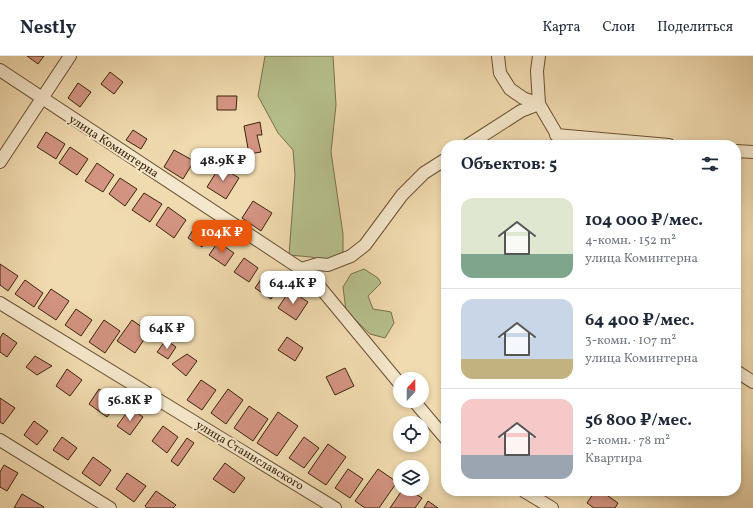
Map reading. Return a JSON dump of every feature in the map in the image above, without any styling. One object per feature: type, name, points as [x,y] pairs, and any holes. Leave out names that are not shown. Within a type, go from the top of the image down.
[{"type":"street","points":[[0,162],[70,56]]},
{"type":"street","points":[[498,56],[500,73],[510,89],[523,98],[539,104]]},
{"type":"street","points":[[538,56],[537,71],[539,104],[559,140]]},
{"type":"street","name":"улица Коминтерна","points":[[0,70],[301,269],[314,280],[393,376]]},
{"type":"street","points":[[476,140],[521,111],[539,104]]},
{"type":"street","points":[[741,151],[753,152]]},
{"type":"street","points":[[301,269],[318,264],[328,265],[351,256],[365,245],[402,195],[424,173],[441,162]]},
{"type":"street","name":"улица Станиславского","points":[[0,302],[335,508]]},
{"type":"street","points":[[741,374],[753,382]]},
{"type":"street","points":[[420,408],[441,433]]},
{"type":"street","points":[[0,440],[110,508]]},
{"type":"street","points":[[532,496],[552,508]]},
{"type":"green space","points":[[265,56],[333,56],[336,105],[331,152],[343,234],[343,265],[311,257],[289,255],[295,175],[293,150],[278,133],[258,96]]},
{"type":"green space","points":[[364,269],[378,278],[381,283],[368,296],[373,309],[391,312],[394,323],[385,338],[370,334],[346,311],[343,287],[351,274]]},
{"type":"building","points":[[27,56],[44,56],[38,64]]},
{"type":"building","points":[[110,72],[123,82],[114,94],[101,84]]},
{"type":"building","points":[[78,83],[91,92],[80,107],[68,98]]},
{"type":"building","points":[[217,96],[237,96],[236,110],[217,110]]},
{"type":"building","points":[[260,122],[262,135],[257,135],[261,152],[249,154],[244,126]]},
{"type":"building","points":[[133,130],[147,139],[141,149],[126,140]]},
{"type":"building","points":[[46,132],[65,144],[56,159],[37,147]]},
{"type":"building","points":[[70,147],[88,159],[77,175],[59,163]]},
{"type":"building","points":[[174,150],[194,161],[183,179],[164,167]]},
{"type":"building","points":[[97,163],[114,175],[103,192],[85,181]]},
{"type":"building","points":[[220,166],[239,178],[226,199],[207,187]]},
{"type":"building","points":[[120,178],[137,189],[125,206],[109,194]]},
{"type":"building","points":[[144,193],[162,204],[150,222],[132,210]]},
{"type":"building","points":[[253,201],[272,213],[261,231],[242,218]]},
{"type":"building","points":[[168,207],[186,220],[174,238],[156,225]]},
{"type":"building","points":[[196,225],[211,234],[202,247],[188,238]]},
{"type":"building","points":[[218,242],[234,253],[225,266],[209,255]]},
{"type":"building","points":[[244,258],[258,268],[249,282],[234,272]]},
{"type":"building","points":[[0,264],[18,276],[8,291],[0,285]]},
{"type":"building","points":[[266,272],[282,283],[271,299],[255,288]]},
{"type":"building","points":[[25,280],[43,293],[34,307],[15,294]]},
{"type":"building","points":[[51,289],[69,301],[56,320],[38,308]]},
{"type":"building","points":[[290,290],[308,302],[296,320],[278,308]]},
{"type":"building","points":[[76,309],[92,320],[81,336],[65,325]]},
{"type":"building","points":[[104,320],[120,331],[105,353],[89,342]]},
{"type":"building","points":[[132,320],[149,332],[135,353],[117,341]]},
{"type":"building","points":[[3,333],[17,343],[7,357],[0,352],[0,338]]},
{"type":"building","points":[[287,337],[303,348],[295,361],[278,350]]},
{"type":"building","points":[[166,340],[176,347],[168,359],[157,352]]},
{"type":"building","points":[[187,354],[197,361],[186,376],[172,364]]},
{"type":"building","points":[[35,356],[52,366],[37,375],[26,367]]},
{"type":"building","points":[[345,368],[354,386],[335,395],[326,377]]},
{"type":"building","points":[[67,369],[82,380],[70,396],[56,386]]},
{"type":"building","points":[[201,380],[216,390],[202,410],[187,400]]},
{"type":"building","points":[[99,389],[118,402],[107,417],[89,404]]},
{"type":"building","points":[[228,389],[243,400],[226,424],[211,413]]},
{"type":"building","points":[[0,398],[15,408],[3,424],[0,422]]},
{"type":"building","points":[[249,406],[268,419],[253,441],[234,428]]},
{"type":"building","points":[[130,408],[143,417],[130,435],[117,426]]},
{"type":"building","points":[[278,412],[298,426],[277,456],[257,443]]},
{"type":"building","points":[[34,421],[48,431],[37,445],[24,435]]},
{"type":"building","points":[[163,426],[178,437],[167,453],[152,441]]},
{"type":"building","points":[[62,437],[77,448],[68,460],[53,450]]},
{"type":"building","points":[[304,437],[319,448],[304,468],[289,458]]},
{"type":"building","points":[[187,438],[194,443],[178,466],[171,461]]},
{"type":"building","points":[[328,444],[346,457],[326,485],[308,473]]},
{"type":"building","points":[[93,457],[111,470],[100,486],[82,473]]},
{"type":"building","points":[[225,463],[245,478],[234,493],[213,479]]},
{"type":"building","points":[[4,465],[18,473],[7,491],[0,487],[0,472]]},
{"type":"building","points":[[348,469],[363,479],[350,498],[335,488]]},
{"type":"building","points":[[378,469],[393,479],[393,488],[379,508],[365,508],[355,501]]},
{"type":"building","points":[[127,473],[146,486],[134,502],[116,489]]},
{"type":"building","points":[[156,491],[176,505],[173,508],[147,508],[145,506]]},
{"type":"building","points":[[22,494],[44,507],[14,508]]},
{"type":"building","points":[[398,496],[419,496],[422,498],[415,508],[390,508]]},
{"type":"building","points":[[592,496],[608,496],[618,503],[615,508],[594,508],[587,503]]},
{"type":"building","points":[[428,501],[438,508],[424,508]]}]
